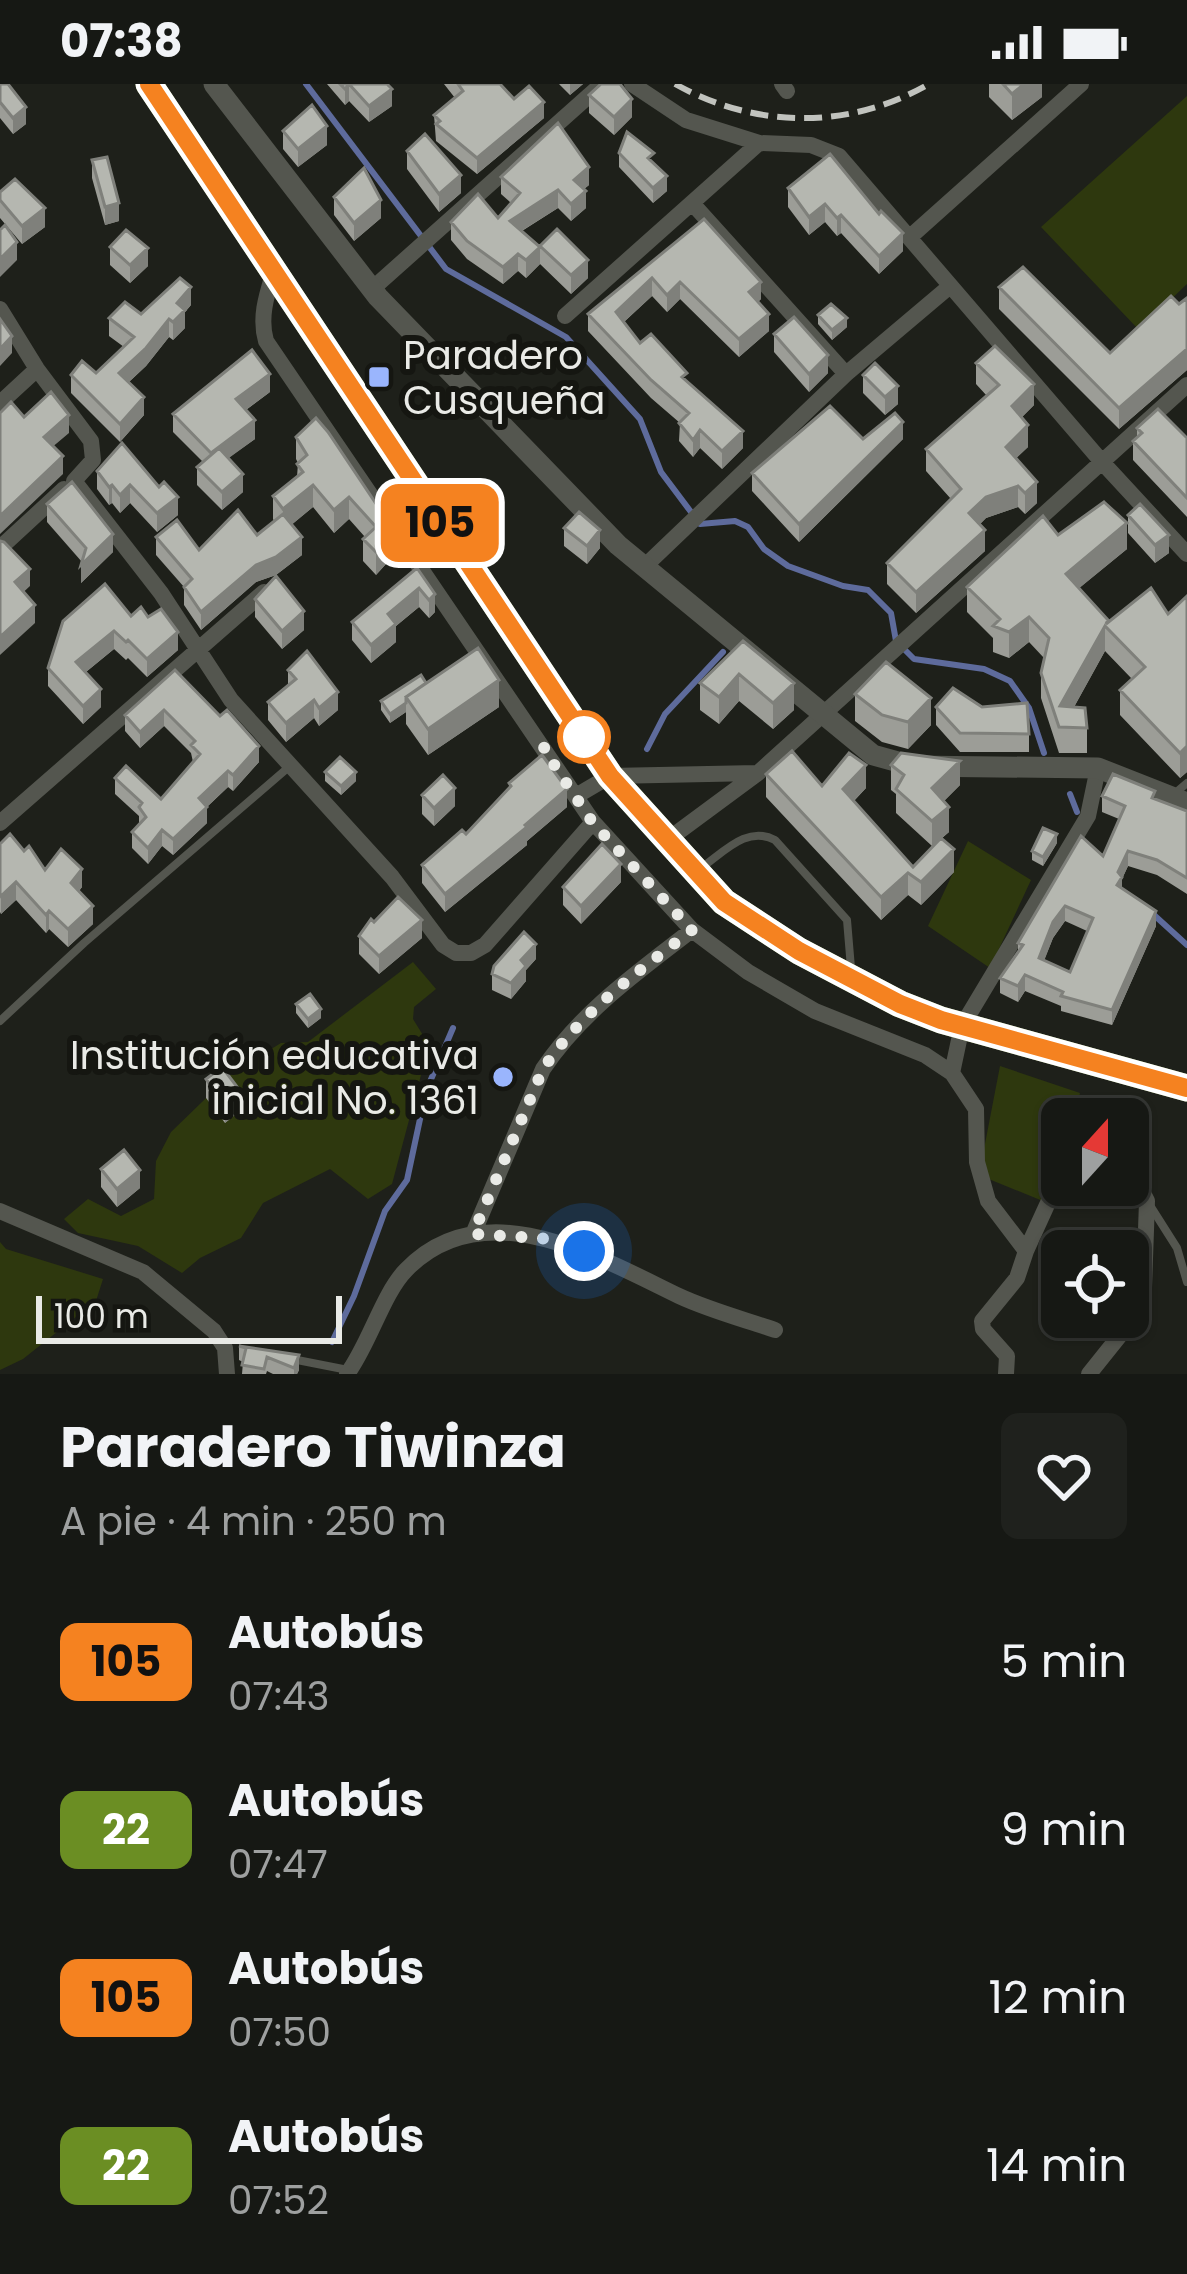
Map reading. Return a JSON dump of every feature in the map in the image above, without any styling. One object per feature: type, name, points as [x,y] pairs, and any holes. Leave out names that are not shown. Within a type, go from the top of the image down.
[{"type":"highway","points":[[149,84],[610,776],[724,902],[852,981],[900,1004],[962,1026],[1187,1088]]},
{"type":"street","points":[[214,84],[371,290],[618,545],[873,755],[892,763],[1098,768],[1182,794]]},
{"type":"street","points":[[371,290],[602,84]]},
{"type":"street","points":[[632,84],[686,120],[759,143],[811,145],[839,156],[1187,554]]},
{"type":"street","points":[[910,237],[1081,84]]},
{"type":"street","points":[[565,316],[759,143]]},
{"type":"street","points":[[692,203],[846,374]]},
{"type":"street","points":[[274,271],[264,304],[266,341],[593,823],[692,930],[748,972],[815,1011],[925,1055],[952,1073],[976,1109],[977,1162],[988,1201],[1026,1251]]},
{"type":"street","points":[[644,566],[846,374],[949,286]]},
{"type":"street","points":[[0,309],[91,441],[93,460],[0,548]]},
{"type":"street","points":[[0,403],[37,369]]},
{"type":"street","points":[[666,842],[758,773],[1187,385]]},
{"type":"street","points":[[74,481],[161,593],[231,700],[392,877],[443,945],[456,953],[471,953],[485,945],[593,823]]},
{"type":"street","points":[[0,823],[264,592]]},
{"type":"street","points":[[952,1073],[962,1026],[1088,815],[1098,768]]},
{"type":"street","points":[[576,796],[610,776],[758,773]]},
{"type":"street","points":[[473,1234],[553,1054],[596,1006],[692,930]]},
{"type":"street","points":[[1006,1374],[1007,1356],[983,1329],[982,1321],[1017,1278],[1047,1206]]},
{"type":"street","points":[[1089,1374],[1125,1329],[1142,1298],[1147,1206]]},
{"type":"street","points":[[0,1211],[143,1272],[192,1310],[225,1348],[227,1374]]},
{"type":"street","points":[[349,1372],[407,1268],[435,1248],[473,1234],[552,1239],[685,1298],[775,1330]]},
{"type":"lane","points":[[0,1022],[83,943],[290,766]]},
{"type":"lane","points":[[694,872],[750,834],[763,833],[775,840],[847,920],[852,981]]},
{"type":"lane","points":[[1149,1204],[1177,1248],[1187,1282]]},
{"type":"lane","points":[[225,1348],[248,1351]]},
{"type":"lane","points":[[289,1359],[349,1372]]},
{"type":"green space","points":[[1187,96],[1187,284],[1139,330],[1041,227]]},
{"type":"green space","points":[[968,841],[1031,880],[990,968],[928,926]]},
{"type":"green space","points":[[413,962],[436,989],[414,1007],[413,1019],[429,1045],[392,1184],[368,1199],[330,1169],[263,1203],[241,1238],[200,1258],[182,1273],[138,1246],[78,1233],[64,1219],[88,1199],[121,1216],[154,1199],[156,1161],[171,1132],[232,1073],[281,1043],[308,1042]]},
{"type":"green space","points":[[1000,1066],[1080,1093],[1079,1098],[1041,1098],[1041,1200],[979,1175]]},
{"type":"green space","points":[[0,1242],[6,1249],[103,1279],[96,1301],[23,1359],[0,1370]]},
{"type":"building","points":[[0,84],[8,84],[26,107],[13,118],[0,102]]},
{"type":"building","points":[[349,84],[387,84],[392,89],[369,106]]},
{"type":"building","points":[[458,84],[500,84],[514,99],[529,86],[544,102],[477,158],[436,124],[440,121],[434,115],[463,91]]},
{"type":"building","points":[[601,84],[620,84],[632,99],[614,117],[589,95]]},
{"type":"building","points":[[1003,84],[1024,84],[1012,94]]},
{"type":"building","points":[[312,105],[327,126],[298,149],[283,131]]},
{"type":"building","points":[[558,123],[589,167],[574,180],[586,191],[571,204],[558,190],[510,221],[540,247],[526,260],[518,254],[503,267],[467,241],[451,222],[478,194],[498,218],[520,193],[501,177]]},
{"type":"building","points":[[627,132],[654,153],[648,158],[667,176],[653,188],[619,153]]},
{"type":"building","points":[[425,134],[461,175],[439,194],[407,151]]},
{"type":"building","points":[[830,154],[879,214],[881,211],[903,233],[879,256],[825,204],[809,217],[788,188]]},
{"type":"building","points":[[107,157],[119,203],[105,207],[92,160]]},
{"type":"building","points":[[364,168],[381,200],[354,223],[334,197]]},
{"type":"building","points":[[15,179],[45,208],[22,226],[0,200],[0,192]]},
{"type":"building","points":[[704,219],[761,282],[749,292],[769,314],[739,339],[680,282],[667,295],[652,278],[616,312],[640,343],[651,334],[687,373],[682,377],[743,431],[722,451],[700,430],[693,440],[679,423],[689,413],[588,314]]},
{"type":"building","points":[[5,225],[17,242],[0,259],[0,230]]},
{"type":"building","points":[[557,229],[588,260],[571,275],[540,246]]},
{"type":"building","points":[[126,230],[148,248],[130,265],[110,247]]},
{"type":"building","points":[[1023,267],[1110,353],[1171,296],[1179,304],[1187,298],[1187,349],[1119,408],[999,287]]},
{"type":"building","points":[[180,278],[191,287],[177,303],[185,310],[173,322],[169,319],[119,373],[144,397],[120,424],[71,375],[82,361],[96,373],[134,337],[109,318],[125,302],[141,314]]},
{"type":"building","points":[[831,304],[847,318],[832,330],[818,315]]},
{"type":"building","points":[[794,317],[828,355],[809,374],[774,334]]},
{"type":"building","points":[[0,319],[12,336],[0,349]]},
{"type":"building","points":[[995,346],[1034,384],[1012,406],[1028,425],[1006,447],[1037,482],[1025,493],[1018,486],[986,497],[969,513],[985,530],[916,592],[887,563],[961,489],[926,449],[999,385],[976,363]]},
{"type":"building","points":[[252,350],[270,374],[236,399],[255,420],[211,453],[173,414]]},
{"type":"building","points":[[875,363],[898,386],[885,397],[863,375]]},
{"type":"building","points":[[51,392],[69,415],[44,437],[63,456],[0,516],[0,413],[11,402],[24,417]]},
{"type":"building","points":[[830,406],[863,439],[895,413],[903,422],[799,524],[752,473]]},
{"type":"building","points":[[1158,409],[1187,438],[1187,498],[1133,441],[1142,433],[1137,428]]},
{"type":"building","points":[[316,418],[395,532],[376,552],[363,539],[376,527],[349,497],[334,510],[313,485],[283,509],[273,496],[303,472],[297,464],[307,455],[296,437]]},
{"type":"building","points":[[122,443],[159,487],[164,482],[178,497],[157,513],[130,485],[120,495],[97,471]]},
{"type":"building","points":[[219,448],[243,474],[222,492],[197,467]]},
{"type":"building","points":[[72,482],[113,534],[81,565],[86,548],[47,504]]},
{"type":"building","points":[[1104,502],[1127,523],[1066,574],[1108,620],[1106,624],[1151,588],[1168,614],[1187,596],[1187,746],[1180,753],[1120,690],[1145,667],[1105,626],[1060,706],[1085,708],[1087,728],[1059,727],[1041,673],[1049,638],[1029,617],[1009,632],[993,626],[1000,619],[967,587],[1043,516],[1058,535]]},
{"type":"building","points":[[1140,504],[1169,535],[1155,545],[1128,515]]},
{"type":"building","points":[[238,510],[257,535],[283,514],[302,537],[256,565],[201,612],[184,587],[192,579],[156,537],[177,520],[199,550]]},
{"type":"building","points":[[579,512],[600,530],[587,546],[564,528]]},
{"type":"building","points":[[0,541],[30,569],[15,582],[35,605],[0,637]]},
{"type":"building","points":[[417,568],[435,594],[429,600],[419,588],[388,614],[396,624],[371,645],[352,622]]},
{"type":"building","points":[[276,576],[304,611],[282,631],[255,599]]},
{"type":"building","points":[[105,584],[131,616],[141,607],[148,617],[161,609],[178,632],[147,659],[114,631],[76,662],[101,689],[83,706],[48,668],[63,621]]},
{"type":"building","points":[[743,641],[794,683],[773,703],[739,674],[719,697],[700,683]]},
{"type":"building","points":[[478,648],[499,680],[428,729],[406,697]]},
{"type":"building","points":[[307,651],[338,692],[319,708],[314,700],[286,723],[268,702],[296,679],[288,670]]},
{"type":"building","points":[[886,662],[931,698],[908,722],[882,715],[855,694]]},
{"type":"building","points":[[175,670],[220,716],[227,710],[259,746],[233,775],[228,771],[199,798],[207,807],[173,839],[162,830],[148,848],[132,832],[146,817],[139,807],[142,803],[115,778],[126,766],[161,799],[200,754],[191,745],[195,741],[164,710],[140,732],[125,715]]},
{"type":"building","points":[[421,675],[426,683],[390,714],[381,701]]},
{"type":"building","points":[[953,688],[982,707],[1027,703],[1029,734],[960,733],[936,707]]},
{"type":"building","points":[[792,751],[822,786],[849,753],[866,765],[843,789],[913,867],[941,838],[954,849],[921,882],[908,873],[881,897],[766,774]]},
{"type":"building","points":[[901,753],[960,761],[932,788],[949,807],[932,821],[896,789],[904,775],[891,765]]},
{"type":"building","points":[[542,755],[567,789],[445,894],[422,865],[462,830],[466,834],[509,783]]},
{"type":"building","points":[[340,757],[356,772],[341,786],[325,772]]},
{"type":"building","points":[[1113,774],[1155,791],[1152,798],[1187,811],[1187,878],[1157,860],[1128,851],[1118,872],[1122,877],[1117,885],[1156,911],[1112,1010],[1061,996],[1063,992],[1025,975],[1018,986],[1000,978],[1023,945],[1018,943],[1081,836],[1103,856],[1125,806],[1102,796]],"holes":[[[1065,906],[1093,918],[1070,972],[1039,958]]]},
{"type":"building","points":[[443,775],[455,788],[434,808],[422,795]]},
{"type":"building","points":[[1043,828],[1057,834],[1043,857],[1032,851]]},
{"type":"building","points":[[10,834],[24,851],[29,846],[45,870],[61,849],[82,869],[71,883],[93,906],[68,929],[49,911],[46,915],[16,882],[1,896],[0,844]]},
{"type":"building","points":[[602,844],[621,864],[581,906],[563,887]]},
{"type":"building","points":[[398,897],[422,920],[379,956],[359,936]]},
{"type":"building","points":[[524,932],[536,944],[521,960],[526,966],[511,983],[492,974],[494,966]]},
{"type":"building","points":[[310,994],[321,1009],[308,1019],[296,1004]]},
{"type":"building","points":[[222,1067],[241,1092],[225,1105],[206,1079]]},
{"type":"building","points":[[124,1150],[140,1170],[117,1189],[101,1169]]},
{"type":"building","points":[[239,1346],[299,1355],[294,1368],[267,1357],[264,1369],[242,1365],[246,1348]]},
{"type":"waterway","points":[[306,84],[446,269],[566,337],[640,419],[661,472],[700,524],[735,521],[748,527],[764,549],[788,566],[868,590],[891,613],[896,641],[914,659],[984,669],[1010,681],[1029,708],[1044,753]]},
{"type":"waterway","points":[[647,749],[665,714],[723,652]]},
{"type":"waterway","points":[[1070,794],[1077,812]]},
{"type":"waterway","points":[[1154,915],[1187,945]]},
{"type":"waterway","points":[[332,1342],[385,1211],[407,1180],[426,1091],[453,1028]]},
{"type":"railway","points":[[675,84],[738,109],[802,118],[867,110],[929,84]]},
{"type":"bus line","name":"105","points":[[149,84],[610,776],[724,902],[799,951],[900,1004],[941,1020],[1187,1088]]},
{"type":"place","name":"Paradero Cusqueña","points":[[379,377]]},
{"type":"place","name":"Institución educativa inicial No. 1361","points":[[503,1077]]},
{"type":"route","points":[[584,737],[543,748],[593,823],[692,930],[596,1006],[553,1054],[473,1234],[552,1239],[584,1251]]}]
